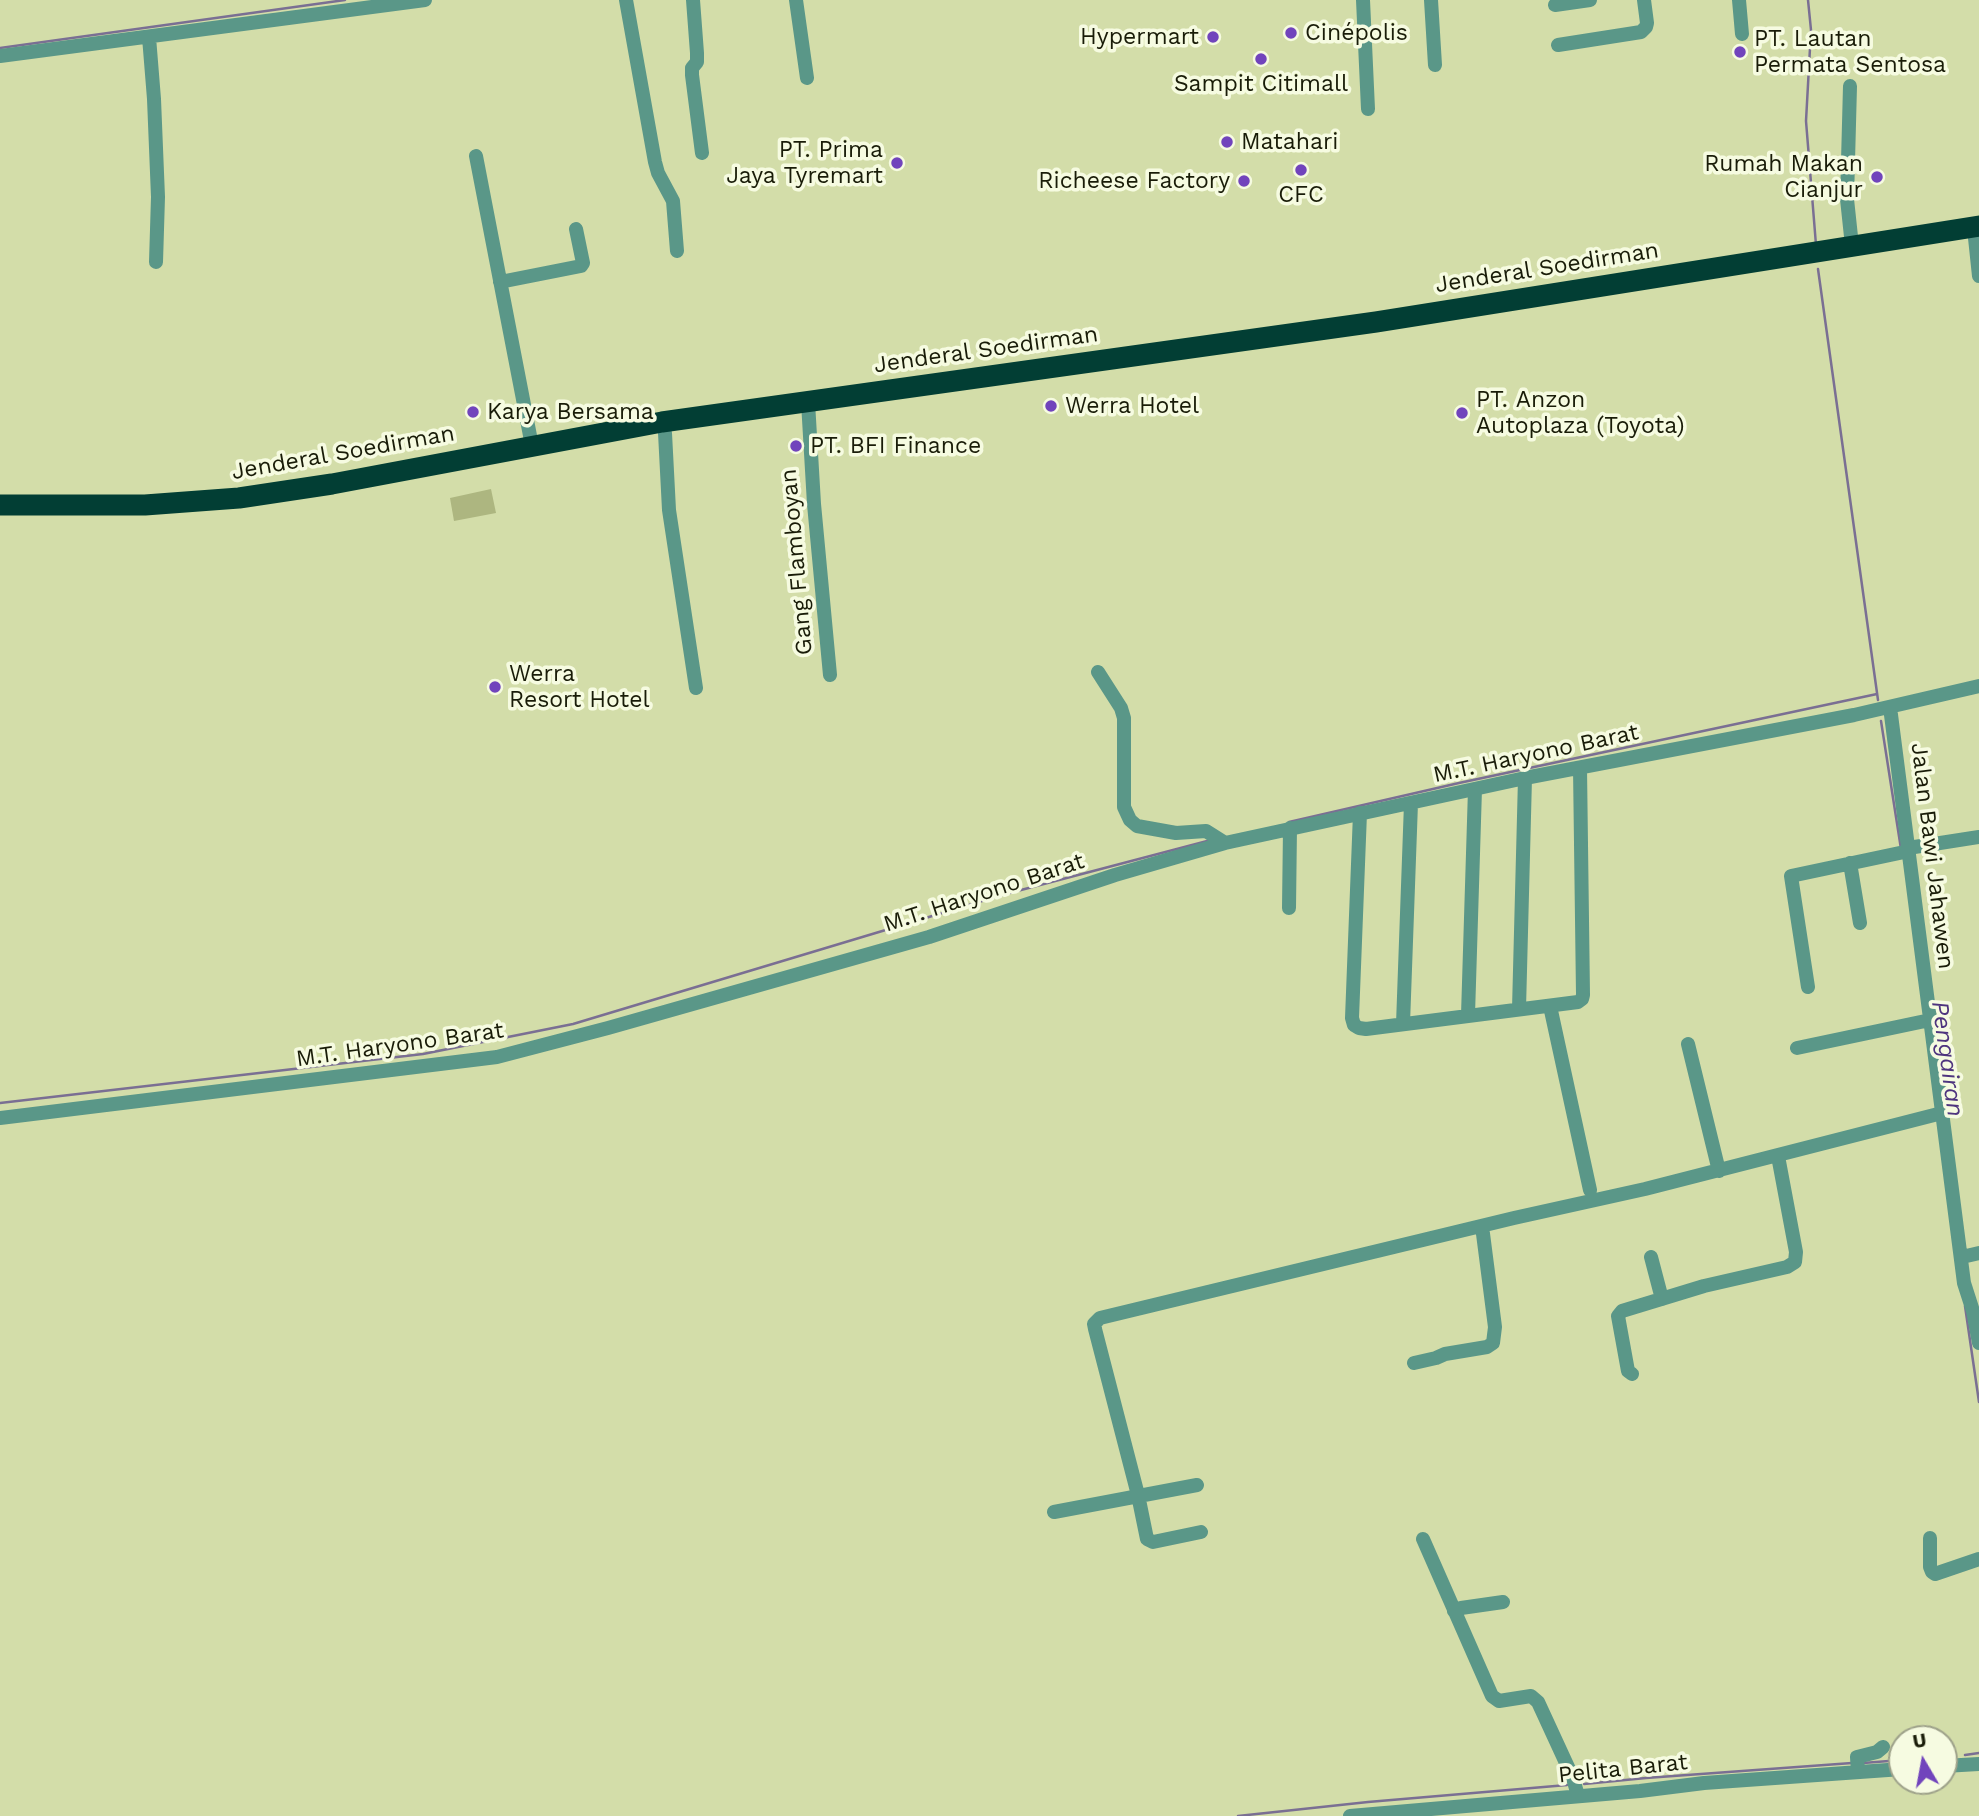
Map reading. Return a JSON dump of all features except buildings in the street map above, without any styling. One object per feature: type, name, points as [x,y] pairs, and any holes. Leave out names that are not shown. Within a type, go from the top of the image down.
[{"type":"highway","name":"Jenderal Soedirman","points":[[0,505],[212,502],[332,484],[662,422],[808,407],[1199,353],[1428,325],[1852,246],[1978,234]]},
{"type":"highway","name":"Jenderal Soedirman","points":[[1670,281],[1978,234]]},
{"type":"highway","name":"Jenderal Soedirman","points":[[0,514],[147,516],[212,512],[334,495],[808,407]]},
{"type":"street","points":[[0,57],[425,0]]},
{"type":"street","points":[[626,0],[655,162],[672,196],[677,251]]},
{"type":"street","points":[[693,0],[698,53],[692,75],[702,153]]},
{"type":"street","points":[[796,0],[807,78]]},
{"type":"street","points":[[1363,0],[1368,109]]},
{"type":"street","points":[[1431,0],[1435,65]]},
{"type":"street","points":[[1555,5],[1590,0]]},
{"type":"street","points":[[1558,45],[1641,32],[1647,23],[1644,0]]},
{"type":"street","points":[[1739,0],[1742,34]]},
{"type":"street","points":[[149,37],[158,197],[156,262]]},
{"type":"street","points":[[1850,86],[1847,199],[1852,246]]},
{"type":"street","points":[[476,156],[532,446]]},
{"type":"street","points":[[500,282],[581,266],[583,263],[576,229]]},
{"type":"street","points":[[1978,234],[1979,276]]},
{"type":"street","name":"Gang Flamboyan","points":[[808,407],[830,675]]},
{"type":"street","points":[[665,433],[669,510],[696,688]]},
{"type":"street","points":[[1098,672],[1121,708],[1124,718],[1124,807],[1130,820],[1137,826],[1176,833],[1206,831],[1225,843]]},
{"type":"street","name":"M.T. Haryono Barat","points":[[0,1118],[497,1057],[929,937],[1115,875],[1225,843],[1525,778],[1890,707],[1979,686]]},
{"type":"street","name":"Jalan Bawi Jahawen","points":[[1890,707],[1964,1283],[1976,1311],[1979,1343]]},
{"type":"street","points":[[1360,813],[1352,1018],[1354,1025],[1359,1028],[1403,1024],[1578,1002],[1583,995],[1580,768]]},
{"type":"street","points":[[1519,1009],[1525,778]]},
{"type":"street","points":[[1468,1015],[1475,789]]},
{"type":"street","points":[[1403,1024],[1411,803]]},
{"type":"street","points":[[1289,908],[1290,828]]},
{"type":"street","points":[[1808,988],[1791,876],[1979,837]]},
{"type":"street","points":[[1850,863],[1860,923]]},
{"type":"street","points":[[1550,1006],[1590,1190]]},
{"type":"street","points":[[1797,1048],[1930,1020]]},
{"type":"street","points":[[1688,1044],[1719,1171]]},
{"type":"street","points":[[1201,1532],[1150,1542],[1147,1539],[1095,1329],[1096,1321],[1719,1171],[1942,1112]]},
{"type":"street","points":[[1632,1374],[1628,1370],[1618,1315],[1622,1311],[1704,1286],[1787,1267],[1795,1262],[1796,1252],[1778,1156]]},
{"type":"street","points":[[1414,1363],[1437,1358],[1445,1353],[1487,1347],[1493,1343],[1495,1327],[1482,1226]]},
{"type":"street","points":[[1962,1257],[1979,1253]]},
{"type":"street","points":[[1651,1257],[1662,1299]]},
{"type":"street","points":[[1054,1512],[1197,1485]]},
{"type":"street","points":[[1930,1538],[1930,1567],[1935,1574],[1979,1559]]},
{"type":"street","points":[[1423,1539],[1493,1699],[1499,1701],[1526,1695],[1534,1697],[1574,1781],[1578,1796]]},
{"type":"street","points":[[1454,1611],[1503,1602]]},
{"type":"street","points":[[1858,1772],[1857,1757],[1877,1752],[1883,1747]]},
{"type":"street","points":[[1958,1765],[1979,1764]]},
{"type":"street","name":"Pelita Barat","points":[[1349,1816],[1704,1783],[1888,1770]]},
{"type":"green space","points":[[491,489],[496,513],[454,521],[450,498]]},
{"type":"waterway","points":[[0,48],[345,0]]},
{"type":"waterway","points":[[1808,0],[1811,30],[1806,121],[1816,245]]},
{"type":"waterway","points":[[1818,269],[1878,700]]},
{"type":"waterway","points":[[1289,822],[1877,694]]},
{"type":"waterway","name":"Pengairan","points":[[1881,721],[1901,849]]},
{"type":"waterway","points":[[0,1103],[423,1054],[573,1024],[1002,895],[1211,840]]},
{"type":"waterway","name":"Pengairan","points":[[1965,1306],[1979,1402]]},
{"type":"waterway","points":[[1965,1755],[1979,1753]]},
{"type":"waterway","points":[[1863,1763],[1888,1761]]},
{"type":"waterway","points":[[1584,1784],[1852,1763]]},
{"type":"waterway","points":[[1238,1816],[1567,1785]]},
{"type":"place","name":"Cinépolis","points":[[1291,33]]},
{"type":"place","name":"Hypermart","points":[[1213,37]]},
{"type":"place","name":"PT. Lautan Permata Sentosa","points":[[1740,52]]},
{"type":"place","name":"Sampit Citimall","points":[[1261,59]]},
{"type":"place","name":"Matahari","points":[[1227,142]]},
{"type":"place","name":"PT. Prima Jaya Tyremart","points":[[897,163]]},
{"type":"place","name":"CFC","points":[[1301,170]]},
{"type":"place","name":"Rumah Makan Cianjur","points":[[1877,177]]},
{"type":"place","name":"Richeese Factory","points":[[1244,181]]},
{"type":"place","name":"Werra Hotel","points":[[1051,406]]},
{"type":"place","name":"Karya Bersama","points":[[473,412]]},
{"type":"place","name":"PT. Anzon Autoplaza (Toyota)","points":[[1462,413]]},
{"type":"place","name":"PT. BFI Finance","points":[[796,446]]},
{"type":"place","name":"Werra Resort Hotel","points":[[495,687]]}]
